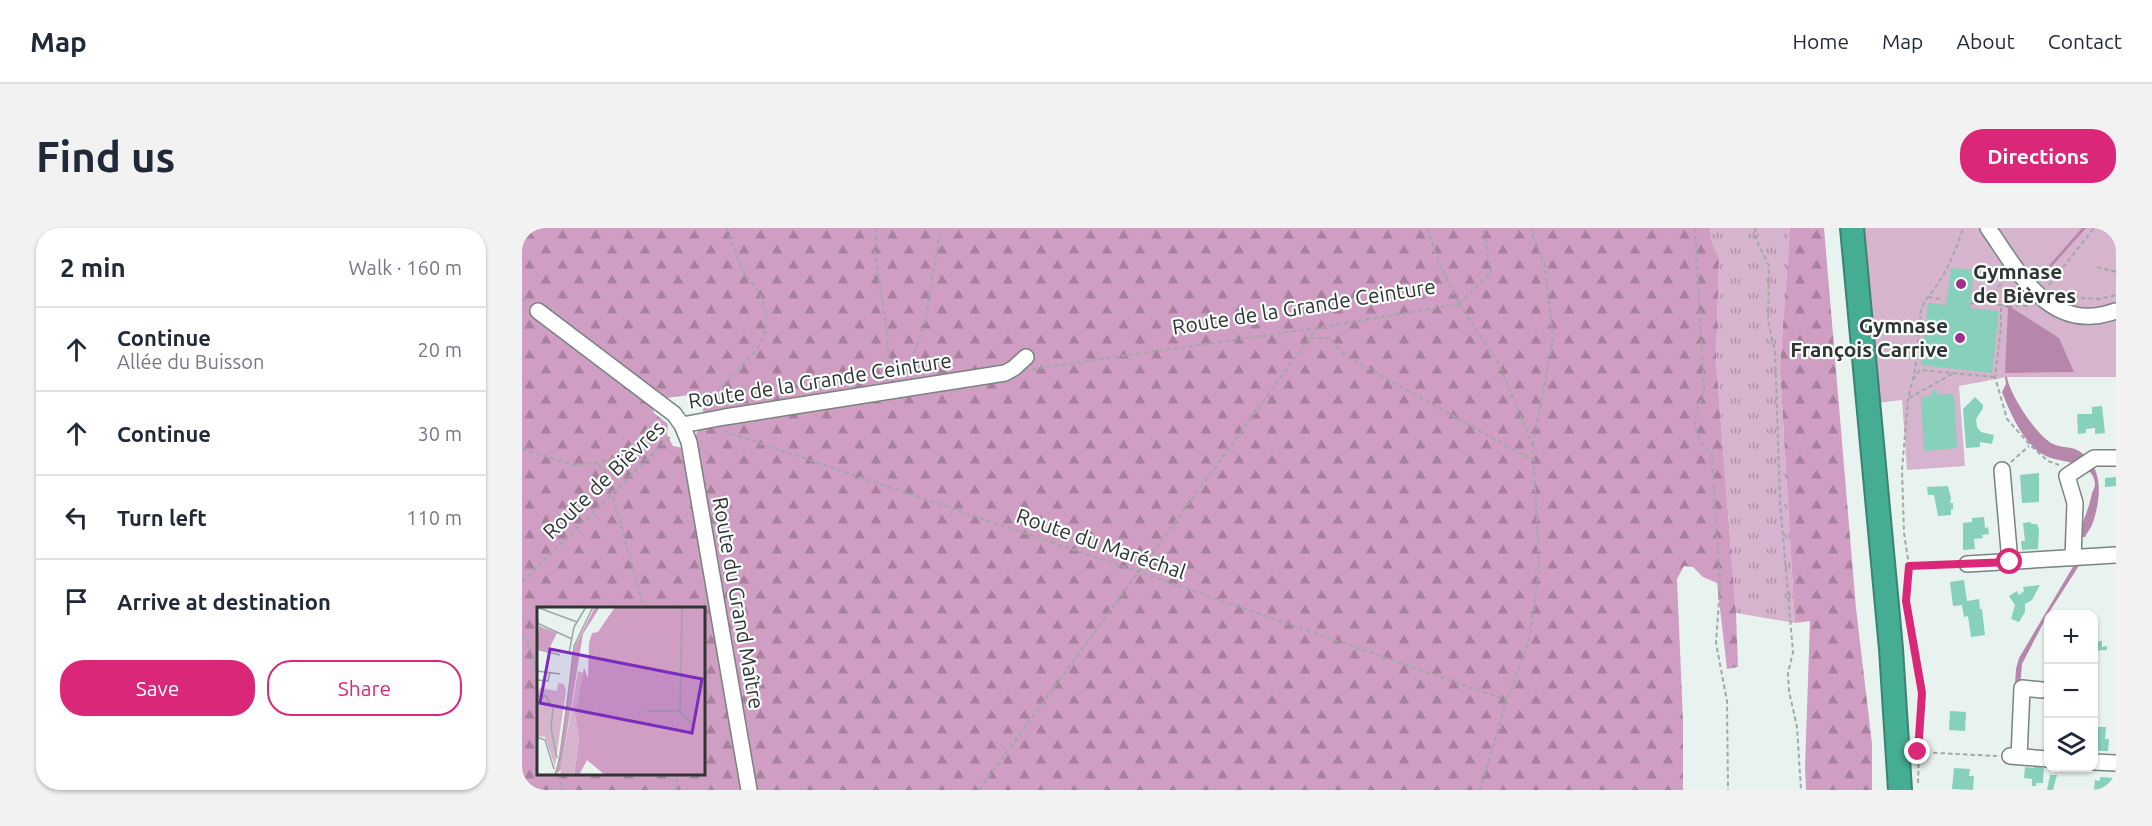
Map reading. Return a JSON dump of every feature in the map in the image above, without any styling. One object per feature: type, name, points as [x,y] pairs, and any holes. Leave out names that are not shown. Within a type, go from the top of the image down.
[{"type":"highway","points":[[1838,228],[1868,555],[1885,790]]},
{"type":"highway","points":[[1852,228],[1890,638],[1909,789]]},
{"type":"street","points":[[1988,228],[2034,290],[2064,312],[2091,317],[2116,311]]},
{"type":"street","name":"Route de la Grande Ceinture","points":[[538,311],[674,414],[682,425],[1005,373],[1026,357]]},
{"type":"street","name":"Route du Grand Maître","points":[[682,425],[689,442],[750,790]]},
{"type":"street","points":[[2073,558],[2075,502],[2067,476],[2094,458],[2116,458]]},
{"type":"street","points":[[2002,470],[2010,562]]},
{"type":"street","points":[[1967,564],[2116,555]]},
{"type":"street","points":[[2042,690],[2022,688],[2014,756],[2044,759]]},
{"type":"street","points":[[2098,762],[2116,763]]},
{"type":"path","name":"Route de Bièvres","points":[[522,582],[682,425],[692,418],[758,348],[765,336],[767,318],[765,306],[742,269],[728,228]]},
{"type":"path","points":[[877,228],[875,253],[887,333],[891,390]]},
{"type":"path","points":[[912,360],[925,322],[941,228]]},
{"type":"path","points":[[1427,228],[1439,263],[1459,304],[1491,273],[1483,228]]},
{"type":"path","points":[[1530,228],[1545,266],[1553,339],[1533,446]]},
{"type":"path","points":[[1695,228],[1704,390],[1694,422],[1700,442],[1712,455],[1720,587],[1716,643],[1727,701],[1728,790]]},
{"type":"path","points":[[1756,228],[1754,235],[1769,266],[1768,321],[1775,351],[1780,502],[1792,652],[1788,673],[1789,691],[1797,727],[1801,790]]},
{"type":"path","points":[[1909,789],[1918,752],[1922,693],[1906,601],[1909,566],[1903,511],[1902,470],[1908,399],[1915,370],[1921,310],[1927,296],[1938,284],[1947,268],[1963,228]]},
{"type":"path","points":[[2034,290],[2094,228]]},
{"type":"path","points":[[2013,306],[1998,305],[1994,297],[1996,288],[2016,267]]},
{"type":"path","points":[[2097,267],[2116,272]]},
{"type":"path","points":[[2034,290],[2060,296],[2099,299],[2116,295]]},
{"type":"path","points":[[1927,296],[1940,299]]},
{"type":"path","points":[[1970,304],[1994,297]]},
{"type":"path","name":"Route de la Grande Ceinture","points":[[1005,373],[1317,328],[1459,304],[1498,362],[1533,446],[1539,570],[1529,640],[1507,700],[1480,790]]},
{"type":"path","points":[[2003,305],[1995,377],[2007,419],[2048,461],[2077,470]]},
{"type":"path","points":[[979,790],[1317,328]]},
{"type":"path","points":[[1310,338],[1329,338],[1346,356],[1460,421],[1533,459]]},
{"type":"path","points":[[1912,383],[1920,370],[1995,377]]},
{"type":"path","points":[[1908,399],[1954,373]]},
{"type":"path","points":[[522,448],[574,465],[597,463],[615,457],[645,439],[682,425]]},
{"type":"path","name":"Route du Maréchal","points":[[724,432],[1139,572],[1507,700]]},
{"type":"path","points":[[2002,470],[2030,445]]},
{"type":"path","points":[[597,463],[607,474],[643,607]]},
{"type":"path","points":[[1909,566],[1967,564]]},
{"type":"path","points":[[522,634],[528,643],[537,669]]},
{"type":"path","points":[[1918,752],[2014,756]]},
{"type":"path","points":[[559,775],[563,790]]},
{"type":"green space","points":[[522,228],[1710,228],[1712,243],[1719,258],[1716,361],[1736,613],[1738,667],[1727,669],[1717,583],[1703,577],[1693,567],[1684,566],[1677,579],[1683,721],[1683,790],[522,790]],"holes":[[[696,394],[700,400],[703,415],[699,430],[683,448],[673,446],[667,435],[668,424],[654,413],[652,406],[666,398]]]},
{"type":"green space","points":[[1710,228],[1790,228],[1780,368],[1795,623],[1736,613],[1716,361],[1719,258],[1712,243]]},
{"type":"green space","points":[[1790,228],[1824,228],[1856,608],[1872,744],[1872,790],[1806,790],[1810,621],[1795,623],[1780,368]]},
{"type":"green space","points":[[1864,228],[2116,228],[2116,377],[2007,377],[1959,386],[1965,466],[1907,470],[1902,400],[1878,403]]},
{"type":"shaded area","points":[[2082,228],[2086,228],[2027,294],[2018,297],[2012,304],[2012,308],[2059,338],[2074,372],[2005,373],[2008,308],[2005,307],[2006,294],[2023,288],[2046,269]]},
{"type":"shaded area","points":[[2005,377],[2007,377],[2018,404],[2039,432],[2053,444],[2079,451],[2093,466],[2097,475],[2099,495],[2092,525],[2085,537],[2079,537],[2095,486],[2093,476],[2083,467],[2046,456],[2031,445],[2014,419],[2002,392],[2006,384]]},
{"type":"shaded area","points":[[2080,564],[2051,610],[2047,610],[2074,565]]},
{"type":"shaded area","points":[[2044,616],[2044,622],[2022,664],[2015,747],[2011,747],[2016,669],[2019,658]]},
{"type":"building","name":"Gymnase François Carrive","points":[[1951,268],[1974,270],[1970,308],[1999,311],[1992,373],[1921,365],[1928,303],[1946,305]]},
{"type":"building","points":[[1937,390],[1937,395],[1954,394],[1957,448],[1924,451],[1921,397],[1932,396],[1931,391]]},
{"type":"building","points":[[1975,397],[1983,405],[1976,419],[1977,427],[1981,432],[1994,435],[1992,444],[1980,442],[1980,447],[1966,448],[1963,409]]},
{"type":"building","points":[[2102,406],[2105,433],[2095,434],[2095,428],[2086,429],[2086,433],[2078,434],[2077,414],[2092,414],[2092,407]]},
{"type":"building","points":[[2039,473],[2039,502],[2022,503],[2020,475]]},
{"type":"building","points":[[2116,477],[2116,486],[2105,487],[2105,478]]},
{"type":"building","points":[[1948,486],[1950,503],[1953,503],[1951,515],[1938,516],[1934,495],[1928,495],[1927,487]]},
{"type":"building","points":[[1984,517],[1985,528],[1988,527],[1989,534],[1982,535],[1983,538],[1974,539],[1975,549],[1963,550],[1963,523],[1972,522],[1972,518]]},
{"type":"building","points":[[2031,522],[2031,524],[2037,524],[2039,530],[2038,549],[2022,550],[2021,541],[2025,541],[2023,523]]},
{"type":"building","points":[[1964,580],[1967,601],[1979,599],[1985,635],[1971,637],[1968,616],[1964,617],[1962,605],[1953,606],[1950,582]]},
{"type":"building","points":[[2040,585],[2032,600],[2025,604],[2025,612],[2019,622],[2011,619],[2015,605],[2009,596],[2017,591],[2019,595],[2024,591],[2023,587]]},
{"type":"building","points":[[2102,641],[2102,647],[2107,646],[2107,650],[2098,651],[2098,642]]},
{"type":"building","points":[[1950,711],[1966,712],[1965,731],[1949,730]]},
{"type":"building","points":[[2098,727],[2106,727],[2105,739],[2109,739],[2108,751],[2098,751]]},
{"type":"building","points":[[2034,764],[2042,764],[2043,783],[2036,783],[2036,786],[2032,786],[2032,779],[2024,778],[2025,767],[2034,768]]},
{"type":"building","points":[[1954,768],[1970,769],[1969,776],[1974,776],[1973,790],[1952,789]]},
{"type":"building","points":[[2050,775],[2057,775],[2053,790],[2047,790]]},
{"type":"building","points":[[2100,777],[2114,778],[2116,790],[2094,790],[2095,780],[2100,781]]},
{"type":"place","name":"Gymnase de Bièvres","points":[[1961,284]]},
{"type":"place","name":"Gymnase François Carrive","points":[[1960,338]]},
{"type":"route","points":[[1918,752],[1922,693],[1906,601],[1909,566],[2010,562]]}]
